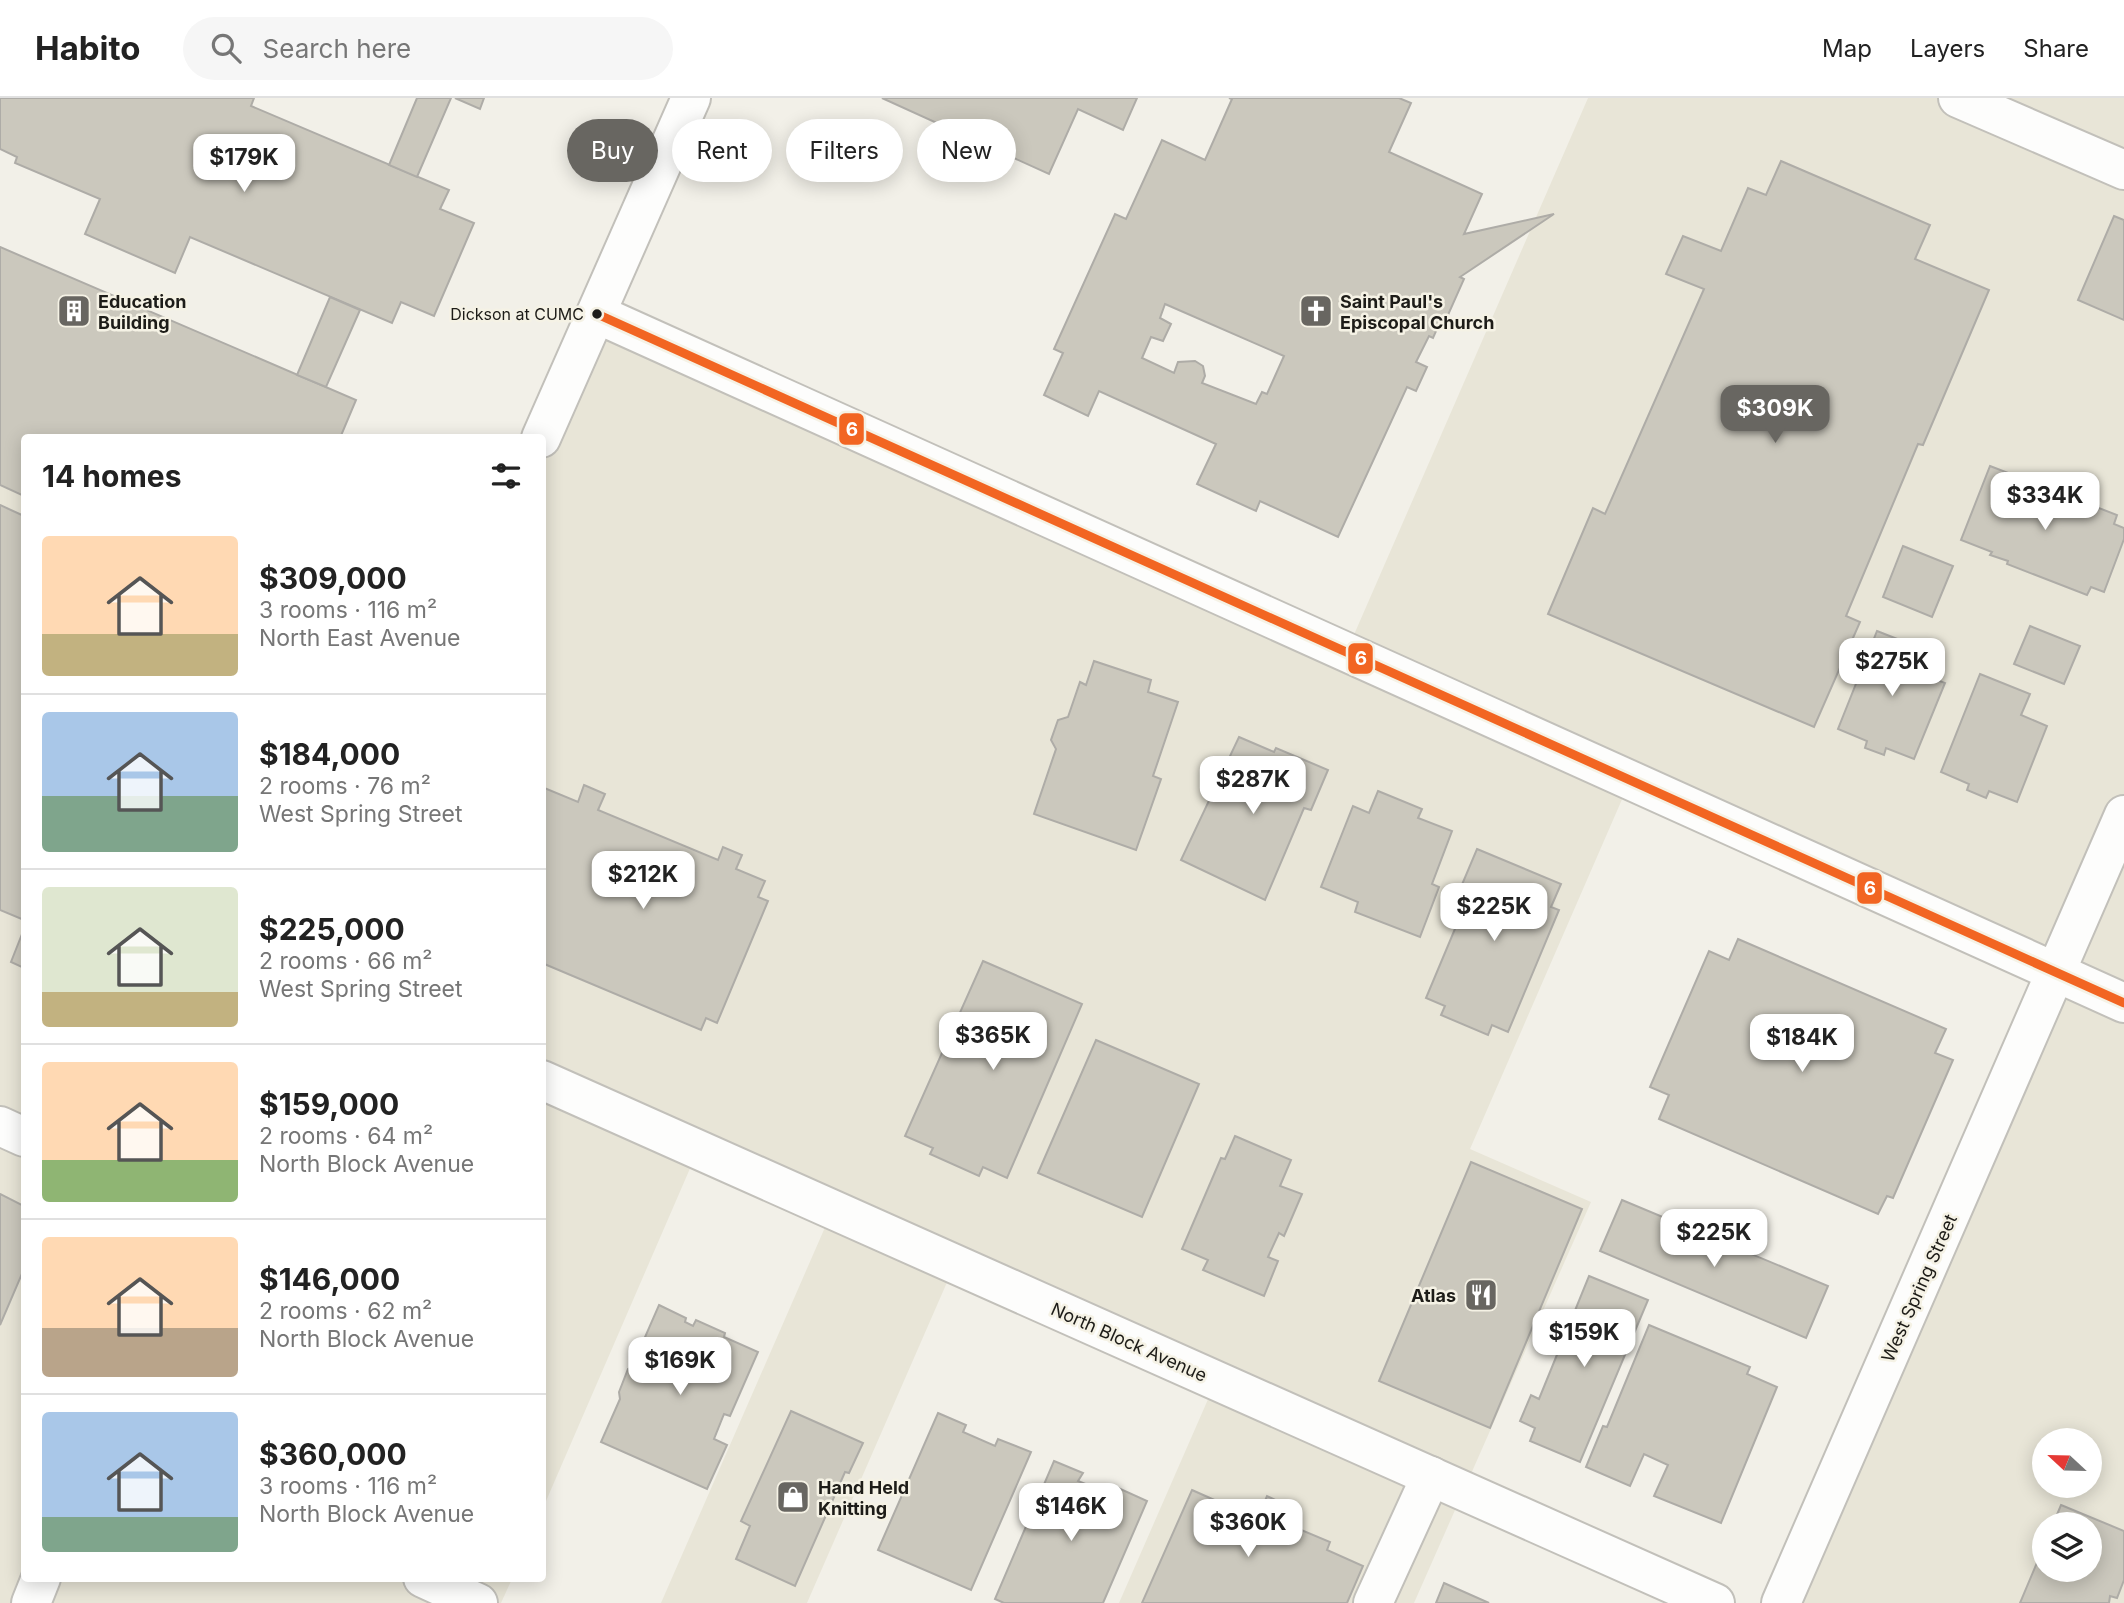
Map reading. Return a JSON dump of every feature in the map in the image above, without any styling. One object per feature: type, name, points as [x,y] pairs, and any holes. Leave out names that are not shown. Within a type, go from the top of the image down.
[{"type":"street","points":[[543,434],[691,98]]},
{"type":"street","points":[[1958,98],[2124,170]]},
{"type":"street","points":[[597,314],[2124,1003]]},
{"type":"street","name":"West Spring Street","points":[[1781,1603],[2124,815]]},
{"type":"street","name":"North Block Avenue","points":[[546,1082],[1715,1603]]},
{"type":"street","points":[[0,1126],[21,1135]]},
{"type":"street","points":[[1373,1603],[1431,1476]]},
{"type":"street","points":[[31,1603],[39,1582]]},
{"type":"street","points":[[433,1582],[478,1603]]},
{"type":"shaded area","points":[[1588,98],[2124,98],[2124,1603],[1781,1603],[2055,973],[1630,781],[1470,1149],[1591,1202],[1414,1603],[1119,1603],[1216,1381],[955,1264],[807,1603],[661,1603],[833,1209],[698,1150],[546,1501],[546,434],[544,434],[597,314],[1346,653]]},
{"type":"shaded area","points":[[0,485],[21,494],[21,1582],[511,1582],[501,1603],[0,1603]]},
{"type":"building","points":[[0,98],[254,98],[251,106],[449,190],[440,209],[474,223],[434,316],[401,302],[392,323],[190,237],[175,273],[85,234],[100,199],[15,163],[17,157],[0,149]]},
{"type":"building","points":[[417,98],[451,98],[417,177],[389,165]]},
{"type":"building","points":[[455,98],[484,98],[480,109]]},
{"type":"building","points":[[882,98],[1137,98],[1123,130],[1078,109],[1049,174],[1016,159],[1016,119],[928,119]]},
{"type":"building","name":"Saint Paul's Episcopal Church","points":[[1229,98],[1399,98],[1411,103],[1389,152],[1482,194],[1464,234],[1554,214],[1460,277],[1464,279],[1444,324],[1440,322],[1433,338],[1429,336],[1416,362],[1427,367],[1416,391],[1407,387],[1338,537],[1260,501],[1256,511],[1197,484],[1216,444],[1099,391],[1088,416],[1044,395],[1063,353],[1054,349],[1115,214],[1126,219],[1162,140],[1205,160],[1232,99]],"holes":[[[1165,304],[1284,356],[1267,394],[1262,392],[1256,404],[1202,383],[1205,376],[1203,366],[1195,361],[1178,362],[1174,373],[1142,358],[1151,337],[1163,341],[1171,324],[1160,318]]]},
{"type":"building","points":[[1781,161],[1930,225],[1915,259],[1989,290],[1923,445],[1918,444],[1846,616],[1860,622],[1814,727],[1548,614],[1593,508],[1605,514],[1704,289],[1666,274],[1683,236],[1721,251],[1748,188],[1766,195]]},
{"type":"building","points":[[2114,216],[2124,220],[2124,320],[2078,300]]},
{"type":"building","name":"Education Building","points":[[0,247],[356,400],[342,434],[21,434],[21,495],[0,485]]},
{"type":"building","points":[[330,297],[360,310],[326,387],[297,375]]},
{"type":"building","points":[[1990,466],[2117,515],[2114,524],[2124,528],[2124,539],[2104,592],[2091,587],[2087,595],[2007,564],[2008,561],[1990,555],[1992,552],[1961,540]]},
{"type":"building","points":[[0,505],[21,515],[21,919],[0,910]]},
{"type":"building","points":[[1903,546],[1953,566],[1932,617],[1883,597]]},
{"type":"building","points":[[2030,626],[2080,646],[2064,684],[2014,664]]},
{"type":"building","points":[[1877,631],[1928,651],[1919,673],[1945,683],[1914,759],[1886,748],[1884,755],[1865,748],[1867,741],[1838,729]]},
{"type":"building","points":[[1094,661],[1151,680],[1148,692],[1178,702],[1153,776],[1161,779],[1136,850],[1034,814],[1056,749],[1051,740],[1058,720],[1068,717],[1080,682],[1086,685]]},
{"type":"building","points":[[1980,674],[2030,694],[2021,715],[2047,726],[2017,802],[1989,791],[1986,798],[1967,790],[1969,784],[1941,772]]},
{"type":"building","points":[[1239,737],[1274,752],[1276,748],[1328,770],[1311,810],[1304,808],[1265,900],[1181,860]]},
{"type":"building","points":[[584,785],[605,794],[598,810],[718,860],[723,847],[742,855],[736,869],[765,881],[758,897],[768,901],[717,1023],[706,1018],[701,1030],[546,965],[546,789],[578,802]]},
{"type":"building","points":[[1378,791],[1422,809],[1418,818],[1452,831],[1432,884],[1439,887],[1420,937],[1355,912],[1358,902],[1321,887],[1353,806],[1369,813]]},
{"type":"building","points":[[1477,849],[1561,884],[1551,907],[1559,910],[1508,1032],[1492,1025],[1488,1035],[1441,1015],[1445,1006],[1426,998],[1460,917],[1450,913]]},
{"type":"building","points":[[21,937],[21,967],[11,962]]},
{"type":"building","points":[[1738,939],[1946,1029],[1935,1053],[1953,1060],[1893,1198],[1887,1196],[1878,1214],[1659,1119],[1669,1095],[1650,1087],[1709,951],[1729,960]]},
{"type":"building","points":[[983,961],[1082,1004],[1007,1178],[983,1167],[979,1176],[930,1154],[933,1148],[905,1136]]},
{"type":"building","points":[[1096,1040],[1199,1084],[1142,1217],[1038,1173]]},
{"type":"building","points":[[1235,1136],[1291,1160],[1280,1186],[1302,1194],[1284,1236],[1279,1233],[1268,1257],[1278,1261],[1264,1296],[1203,1270],[1208,1260],[1182,1249],[1221,1158],[1225,1159]]},
{"type":"building","name":"Atlas","points":[[1471,1162],[1582,1209],[1490,1428],[1379,1381]]},
{"type":"building","points":[[0,1194],[21,1204],[21,1276],[0,1325]]},
{"type":"building","points":[[1622,1200],[1828,1286],[1806,1338],[1600,1251]]},
{"type":"building","points":[[1589,1276],[1648,1300],[1580,1462],[1530,1441],[1535,1428],[1520,1421],[1531,1395],[1539,1399]]},
{"type":"building","points":[[659,1305],[686,1318],[685,1322],[693,1326],[696,1320],[725,1333],[724,1337],[758,1352],[730,1416],[724,1414],[714,1439],[727,1445],[707,1489],[601,1442],[620,1399],[619,1392],[628,1369],[632,1367]]},
{"type":"building","points":[[1649,1325],[1750,1367],[1747,1374],[1777,1387],[1721,1523],[1654,1496],[1668,1465],[1644,1454],[1630,1486],[1586,1467],[1603,1426],[1607,1427]]},
{"type":"building","name":"Hand Held Knitting","points":[[791,1411],[863,1443],[849,1473],[845,1472],[795,1586],[736,1559],[750,1526],[741,1521]]},
{"type":"building","points":[[938,1413],[966,1425],[963,1432],[995,1446],[998,1439],[1031,1452],[971,1590],[878,1550]]},
{"type":"building","points":[[1054,1461],[1083,1473],[1078,1481],[1110,1494],[1114,1486],[1147,1501],[1103,1603],[1004,1603],[995,1599]]},
{"type":"building","points":[[1192,1490],[1257,1519],[1267,1496],[1300,1512],[1294,1527],[1330,1542],[1327,1550],[1363,1566],[1347,1603],[1142,1603]]},
{"type":"building","points":[[2061,1505],[2078,1512],[2058,1512]]},
{"type":"building","points":[[2102,1522],[2124,1531],[2124,1580],[2117,1598],[2110,1596],[2109,1603],[2020,1603],[2032,1574],[2032,1582],[2102,1582]]},
{"type":"building","points":[[1444,1583],[1489,1603],[1436,1603]]},
{"type":"transit line","name":"6","points":[[597,314],[2124,1003]]},
{"type":"place","name":"Education Building","points":[[74,311]]},
{"type":"place","name":"Saint Paul's Episcopal Church","points":[[1316,311]]},
{"type":"place","name":"Dickson at CUMC","points":[[597,314]]},
{"type":"place","name":"Atlas","points":[[1481,1295]]},
{"type":"place","name":"Hand Held Knitting","points":[[793,1497]]}]
